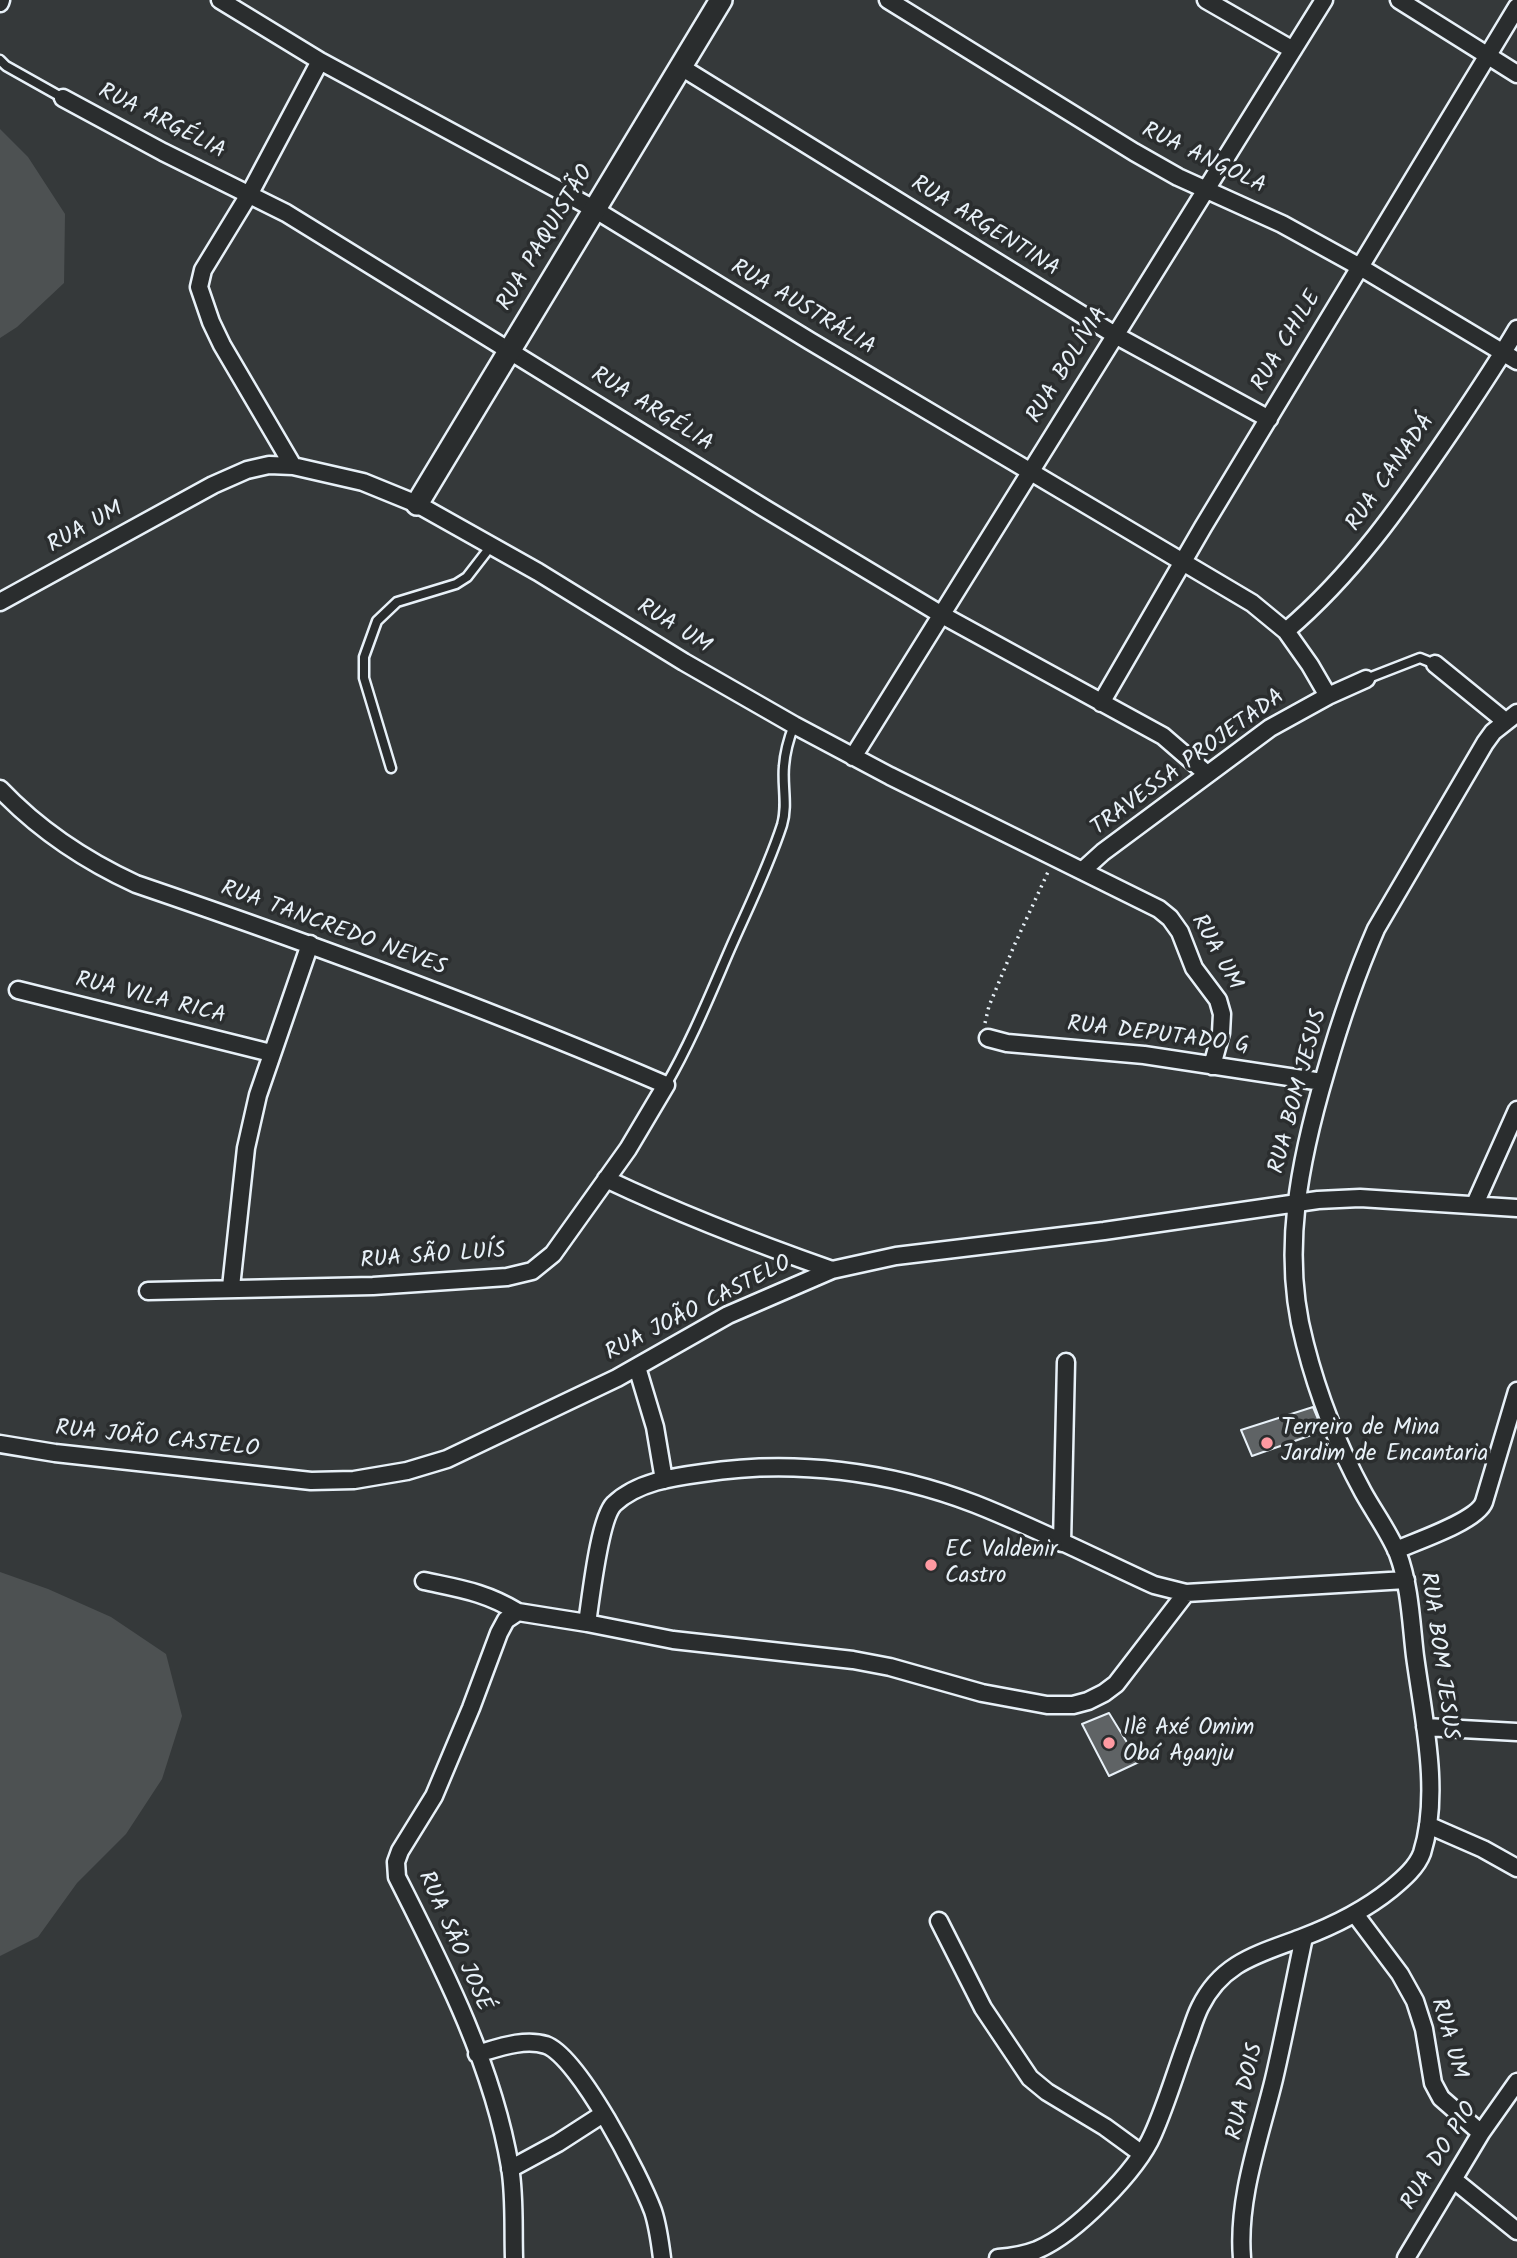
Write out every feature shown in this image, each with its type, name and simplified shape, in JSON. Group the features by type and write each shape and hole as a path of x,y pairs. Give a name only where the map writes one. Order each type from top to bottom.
{"street":[{"name":"RUA AUSTRÁLIA","path":"220,0 320,61 594,209 1252,603 1286,631 1328,696"},
{"name":"RUA PAQUISTÃO","path":"417,504 721,0"},
{"name":"RUA ANGOLA","path":"888,0 1134,152 1206,190 1272,219 1360,267 1510,357"},
{"path":"1206,0 1293,50"},
{"name":"RUA BOLÍVIA","path":"853,757 1324,0"},
{"path":"1399,0 1517,74"},
{"name":"RUA CHILE","path":"1101,703 1183,561 1517,7"},
{"path":"293,466 222,345 199,287 203,270 250,193 320,61"},
{"name":"RUA ARGENTINA","path":"681,67 1115,335 1269,419"},
{"name":"RUA ARGÉLIA","path":"63,98 163,152 286,213 942,615 1163,736 1207,774"},
{"name":"RUA CANADÁ","path":"1286,631 1334,587 1380,534 1510,357 1517,329"},
{"name":"RUA UM","path":"0,603 213,485 247,470 269,465 293,466 363,482 417,504 591,603 684,662 853,757 1159,909 1180,932 1194,968 1218,1000 1222,1014 1221,1033 1212,1066"},
{"name":"TRAVESSA PROJETADA","path":"1435,664 1475,695 1511,717"},
{"name":"TRAVESSA PROJETADA","path":"1082,872 1103,852 1270,728 1328,696 1366,679"},
{"name":"RUA BOM JESUS","path":"998,2258 1021,2256 1041,2249 1070,2230 1101,2201 1142,2154 1168,2097 1200,2006 1230,1969 1246,1958 1304,1937 1354,1914 1380,1898 1419,1860 1428,1825 1429,1782 1425,1727 1406,1580 1396,1550 1340,1444 1304,1342 1293,1264 1296,1202 1322,1082 1347,1003 1376,929 1485,743 1493,732 1511,717"},
{"name":"RUA TANCREDO NEVES","path":"0,789 63,842 104,869 136,884 310,944 551,1036 666,1085"},
{"path":"231,1287 246,1148 258,1095 310,944"},
{"name":"RUA VILA RICA","path":"18,989 271,1053"},
{"name":"RUA DEPUTADO G","path":"988,1038 1007,1043 1144,1055 1322,1082"},
{"name":"RUA SÃO LUÍS","path":"148,1291 231,1287 373,1286 520,1275 543,1264 553,1254 628,1149 666,1085"},
{"path":"1475,1204 1517,1110"},
{"path":"606,1179 673,1210 832,1270"},
{"name":"RUA JOÃO CASTELO","path":"0,1444 55,1453 311,1481 354,1480 407,1471 447,1459 636,1367 728,1315 832,1270 896,1256 1104,1231 1296,1202 1360,1198 1517,1208"},
{"path":"1062,1543 1066,1362"},
{"path":"636,1367 655,1427 664,1480"},
{"path":"1396,1550 1480,1511 1485,1502 1517,1391"},
{"path":"587,1623 602,1532 609,1510 628,1493 664,1480 767,1466 823,1469 887,1478 974,1504 1154,1585 1186,1593 1406,1580"},
{"path":"424,1581 490,1596 518,1612 673,1640 853,1660 1047,1705 1073,1705 1104,1693 1116,1684 1186,1593"},
{"name":"RUA SÃO JOSÉ","path":"514,2258 510,2169 500,2124 455,1998 397,1877 396,1862 434,1796 499,1633 506,1620 518,1612"},
{"path":"1425,1727 1517,1732"},
{"path":"1428,1825 1483,1849 1517,1868"},
{"name":"RUA UM","path":"1354,1914 1400,1974 1415,2001 1424,2029 1433,2083 1441,2098 1481,2133"},
{"path":"939,1921 983,2008 1030,2078 1142,2154"},
{"name":"RUA DOIS","path":"1242,2258 1242,2228 1249,2177 1274,2078 1304,1937"},
{"path":"477,2054 525,2043 548,2046 561,2054 573,2068 624,2150 653,2210 662,2258"},
{"name":"RUA DO PIO","path":"1406,2258 1481,2133 1517,2082"},
{"path":"510,2169 603,2114"},
{"path":"1454,2180 1517,2231"}],"lane":[{"path":"0,60 63,98"},
{"path":"391,768 364,678 364,657 377,621 397,601 456,584 467,577 491,546"},
{"name":"TRAVESSA PROJETADA","path":"1366,679 1420,658 1435,664"},
{"path":"666,1085 679,1063 783,822 783,768 794,725"}],"path":[{"path":"988,1038 985,1026 989,1006 1054,858"}],"shaded area":[{"path":"0,129 28,157 65,214 64,283 17,327 0,338"},
{"path":"0,1572 48,1589 111,1617 166,1654 182,1716 162,1779 126,1834 77,1883 38,1937 0,1956"}],"building":[{"name":"Terreiro de Mina Jardim de Encantaria","path":"1313,1407 1323,1431 1252,1456 1241,1430"},
{"name":"Ilê Axé Omim Obá Aganju","path":"1109,1713 1139,1762 1109,1776 1082,1724"}],"place":[{"name":"Terreiro de Mina Jardim de Encantaria","path":"1267,1443"},
{"name":"EC Valdenir Castro","path":"931,1565"},
{"name":"Ilê Axé Omim Obá Aganju","path":"1109,1743"}]}
